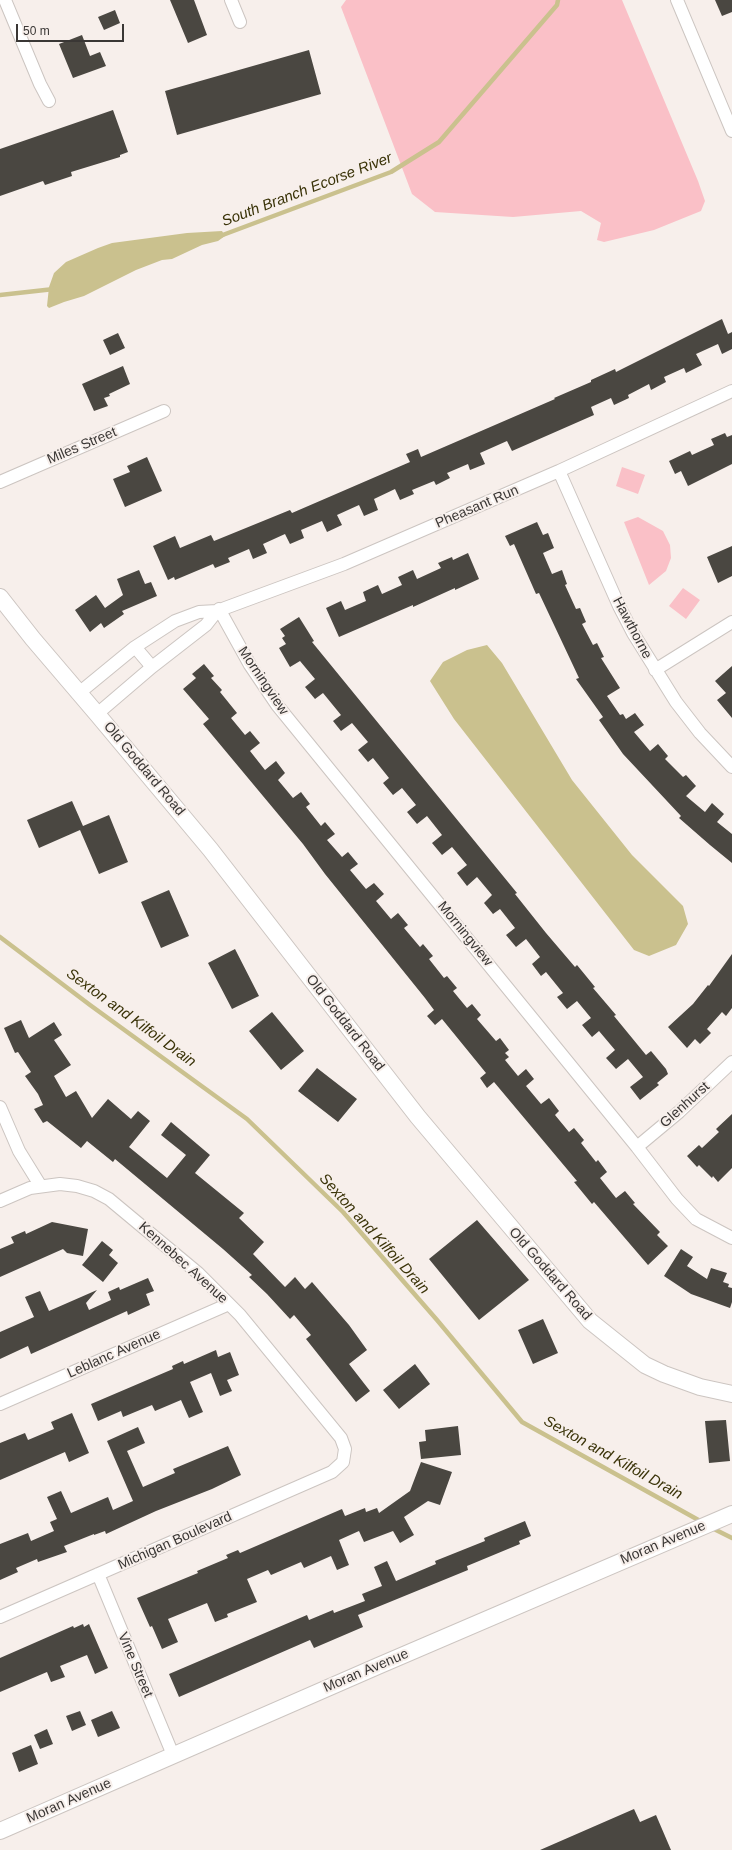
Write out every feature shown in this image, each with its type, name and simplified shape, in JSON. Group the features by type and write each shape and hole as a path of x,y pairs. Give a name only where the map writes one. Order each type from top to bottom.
{"street":[{"path":"5,0 40,84 49,101"},
{"path":"231,0 240,22"},
{"path":"677,0 732,131"},
{"name":"Pheasant Run","path":"79,693 148,637 187,616 199,612 218,610 344,564 559,471 732,391"},
{"name":"Miles Street","path":"0,482 164,411"},
{"name":"Hawthorne","path":"559,471 619,606 655,670 676,702 700,733 732,767"},
{"name":"Old Goddard Road","path":"0,597 33,639 210,849 418,1116 590,1321 645,1365 664,1374 700,1387 732,1394"},
{"path":"97,714 152,667 206,625 218,610"},
{"name":"Morningview","path":"218,610 250,665 277,705 637,1147 676,1199 696,1219 732,1238"},
{"path":"655,670 732,622"},
{"path":"135,647 152,667"},
{"name":"Glenhurst","path":"637,1147 679,1112 732,1062"},
{"path":"0,1107 19,1151 40,1185"},
{"name":"Kennebec Avenue","path":"0,1201 18,1192 40,1185 60,1184 77,1186 94,1191 109,1198 198,1273 229,1304 262,1341 340,1438 345,1449 344,1458"},
{"name":"Leblanc Avenue","path":"0,1404 229,1304"},
{"name":"Michigan Boulevard","path":"0,1617 332,1472 338,1468 344,1458"},
{"name":"Moran Avenue","path":"0,1831 732,1514"},
{"name":"Vine Street","path":"98,1574 173,1755"}],"shaded area":[{"path":"346,0 622,0 698,181 705,201 701,211 654,230 604,242 597,240 601,223 581,211 513,217 435,212 412,194 341,7"},
{"path":"222,231 225,236 218,241 202,245 172,259 162,260 136,270 84,296 49,308 47,306 49,287 54,273 66,262 98,248 112,243 187,233"},
{"path":"622,467 645,475 638,494 616,486"},
{"path":"638,517 663,531 670,545 671,558 666,571 649,585 624,522"},
{"path":"683,588 700,600 686,619 669,606"},
{"path":"487,645 502,663 572,780 632,855 683,906 688,924 676,945 649,956 634,950 454,719 430,681 443,662 467,650"}],"building":[{"path":"170,0 194,0 207,35 188,43"},
{"path":"715,0 732,0 732,12 722,16"},
{"path":"115,10 120,23 104,30 98,17"},
{"path":"82,35 90,56 100,52 106,66 73,78 59,44"},
{"path":"309,50 321,94 177,135 165,91"},
{"path":"113,110 128,152 120,155 120,157 71,172 72,176 45,185 43,181 0,196 0,149"},
{"path":"722,319 728,334 732,332 732,349 722,354 718,344 696,354 702,365 686,373 684,368 664,377 666,382 651,390 649,384 628,395 629,398 614,405 611,398 591,407 594,415 512,451 507,441 480,453 485,464 470,470 468,464 447,473 450,478 436,485 434,481 412,490 414,494 400,500 395,489 374,499 378,510 364,516 359,505 337,515 342,525 327,532 322,521 301,530 304,538 290,544 285,534 263,544 267,553 253,559 249,549 228,558 230,562 215,568 213,564 175,580 174,577 168,580 153,546 175,536 180,548 211,535 214,541 290,510 292,513 410,462 406,454 418,449 421,457 555,399 554,398 591,382 591,380 615,369 616,372"},
{"path":"118,333 125,348 110,355 103,340"},
{"path":"123,366 130,384 109,394 110,396 104,398 108,406 94,411 82,384"},
{"path":"725,433 727,437 732,435 732,464 688,486 681,471 675,474 669,461 690,451 692,455 714,445 711,439"},
{"path":"147,457 162,491 125,507 113,479 130,472 127,466"},
{"path":"537,522 543,535 548,533 554,548 543,553 552,574 562,570 567,584 565,585 576,609 580,608 586,622 582,624 593,645 597,643 604,657 601,658 620,688 607,696 620,715 623,714 626,719 635,713 644,725 634,732 650,751 658,744 668,756 665,759 683,777 686,775 696,786 686,796 705,812 712,803 724,814 717,822 732,834 732,863 679,818 681,816 623,754 599,720 603,717 576,679 579,678 539,593 536,594 514,544 510,546 505,536"},
{"path":"732,546 732,576 718,583 707,557"},
{"path":"468,553 479,579 413,607 413,605 339,637 326,608 341,601 345,610 366,601 363,592 378,585 382,594 402,585 398,577 413,570 417,579 441,568 438,563 452,557 453,560"},
{"path":"139,570 145,584 151,582 157,596 122,611 124,614 104,628 101,623 90,632 75,610 96,595 105,608 123,595 117,579"},
{"path":"299,617 314,641 312,642 517,893 515,894 546,933 575,967 577,965 595,987 593,988 616,1015 614,1016 646,1055 651,1051 666,1069 668,1074 657,1083 659,1085 640,1100 630,1087 643,1077 628,1059 616,1069 606,1058 615,1050 599,1031 592,1037 582,1025 591,1018 577,1001 567,1009 557,997 563,993 546,972 541,976 532,964 540,957 526,939 516,947 506,935 515,928 500,909 493,914 484,903 492,895 477,877 467,886 457,873 467,865 452,847 442,855 432,843 442,835 427,816 417,824 407,812 416,805 402,788 393,795 383,783 389,778 373,758 368,762 358,750 368,742 352,723 341,731 333,721 341,715 323,693 315,699 305,687 315,679 300,661 290,667 279,648 286,644 282,638 285,636 280,629"},
{"path":"204,664 214,676 211,678 222,690 220,692 237,713 231,718 245,735 250,731 260,743 250,751 265,770 276,761 285,773 278,780 293,798 301,792 310,804 306,807 321,826 325,822 335,834 327,840 342,857 348,852 358,864 350,870 366,889 374,883 384,894 376,901 391,919 398,913 408,925 404,928 420,947 423,944 433,956 429,959 444,978 447,976 457,988 453,991 467,1008 472,1004 481,1015 477,1019 496,1041 500,1038 509,1050 505,1053 509,1057 505,1060 518,1076 526,1069 534,1079 526,1086 541,1104 549,1098 559,1111 555,1115 569,1132 574,1128 584,1140 581,1143 596,1162 598,1160 607,1172 600,1178 616,1198 625,1191 635,1203 633,1204 660,1232 657,1235 668,1246 648,1265 594,1202 592,1204 574,1182 577,1181 494,1082 487,1088 480,1078 486,1073 442,1019 435,1025 427,1016 434,1010 425,998 325,874 303,844 203,724 209,719 183,689 196,678 192,674"},
{"path":"732,666 732,718 717,700 726,693 715,681"},
{"path":"72,801 83,826 109,815 128,862 99,874 80,830 39,848 27,820"},
{"path":"169,890 189,936 161,948 141,902"},
{"path":"235,949 259,996 232,1009 208,963"},
{"path":"732,954 732,1008 726,1016 722,1012 707,1029 711,1033 700,1044 695,1039 687,1048 668,1027 693,1004 708,985 709,986"},
{"path":"272,1012 304,1051 281,1070 249,1031"},
{"path":"21,1020 29,1038 54,1022 62,1035 54,1040 71,1065 54,1076 66,1097 76,1091 92,1118 108,1099 131,1119 138,1111 150,1121 129,1147 167,1178 186,1155 161,1135 171,1122 210,1155 195,1173 244,1213 239,1218 264,1242 253,1254 285,1287 295,1277 305,1289 312,1282 349,1325 367,1350 349,1364 370,1391 356,1402 306,1339 311,1335 294,1315 290,1319 249,1277 252,1275 115,1159 113,1162 87,1141 81,1148 47,1121 43,1123 34,1109 43,1105 38,1094 25,1076 31,1072 18,1052 15,1053 4,1028"},
{"path":"317,1068 357,1099 338,1122 298,1091"},
{"path":"732,1114 732,1168 718,1182 699,1165 697,1167 687,1156 699,1145 702,1148 719,1132 716,1129"},
{"path":"477,1220 529,1280 479,1320 429,1259"},
{"path":"52,1222 88,1229 83,1256 67,1253 63,1249 0,1277 0,1249 14,1243 11,1237 25,1231 26,1234"},
{"path":"102,1241 113,1250 109,1255 118,1263 103,1282 82,1265"},
{"path":"681,1249 693,1257 687,1266 707,1279 711,1268 727,1273 723,1282 729,1284 728,1287 732,1288 732,1302 730,1308 691,1294 664,1276"},
{"path":"148,1278 154,1291 146,1294 150,1305 128,1315 127,1311 31,1354 28,1346 0,1359 0,1332 34,1317 25,1297 40,1291 49,1311 97,1290 86,1303 89,1310 111,1300 108,1292 119,1287 120,1290"},
{"path":"543,1319 558,1353 533,1364 518,1330"},
{"path":"216,1350 218,1357 230,1352 239,1375 227,1380 232,1391 220,1396 211,1373 190,1382 203,1412 189,1418 181,1400 155,1411 152,1405 123,1417 121,1411 98,1421 91,1404 173,1369 172,1366 183,1361 184,1364"},
{"path":"415,1364 430,1384 399,1409 383,1390"},
{"path":"72,1413 89,1453 69,1462 65,1452 0,1480 0,1443 25,1433 28,1440 54,1429 51,1422"},
{"path":"726,1420 730,1461 709,1463 705,1421"},
{"path":"458,1426 461,1455 421,1459 419,1442 426,1441 425,1430"},
{"path":"138,1427 145,1443 127,1451 143,1487 175,1473 173,1469 228,1446 241,1475 212,1489 156,1511 106,1534 105,1531 94,1534 64,1546 67,1552 38,1562 37,1559 16,1568 18,1572 0,1580 0,1544 28,1533 31,1541 54,1531 50,1522 57,1519 47,1497 61,1491 71,1513 108,1497 113,1510 133,1501 107,1441"},
{"path":"421,1462 452,1472 440,1505 428,1501 404,1517 414,1535 400,1543 393,1531 364,1542 359,1531 339,1540 349,1565 337,1570 331,1556 304,1568 301,1562 271,1575 268,1570 247,1579 257,1602 227,1614 228,1617 215,1622 207,1603 168,1619 178,1642 162,1649 137,1598 198,1573 197,1571 228,1558 226,1555 238,1550 240,1553 342,1509 345,1516 365,1508 366,1512 377,1508 379,1513 410,1491"},
{"path":"525,1521 531,1536 519,1541 520,1544 467,1566 468,1570 358,1615 363,1627 314,1648 310,1640 179,1697 169,1674 307,1615 309,1620 333,1610 334,1613 365,1601 362,1594 382,1586 374,1567 387,1561 396,1581 436,1564 435,1561 485,1541 484,1538"},
{"path":"83,1624 84,1627 89,1624 108,1668 95,1674 87,1655 60,1666 65,1677 51,1682 47,1672 0,1692 0,1658 73,1626 74,1628"},
{"path":"80,1711 86,1725 72,1731 66,1716"},
{"path":"112,1711 120,1728 98,1737 91,1720"},
{"path":"47,1729 53,1744 40,1749 34,1735"},
{"path":"31,1745 38,1764 19,1772 12,1753"},
{"path":"634,1809 640,1822 656,1815 671,1850 540,1850"}],"waterway":[{"name":"South Branch Ecorse River","path":"220,236 391,172 439,142 557,5 558,0"},
{"name":"South Branch Ecorse River","path":"0,295 54,289"},
{"name":"Sexton and Kilfoil Drain","path":"0,937 90,1005 247,1119 343,1212 437,1320 522,1422 702,1522"},
{"name":"Sexton and Kilfoil Drain","path":"712,1528 732,1538"}]}
